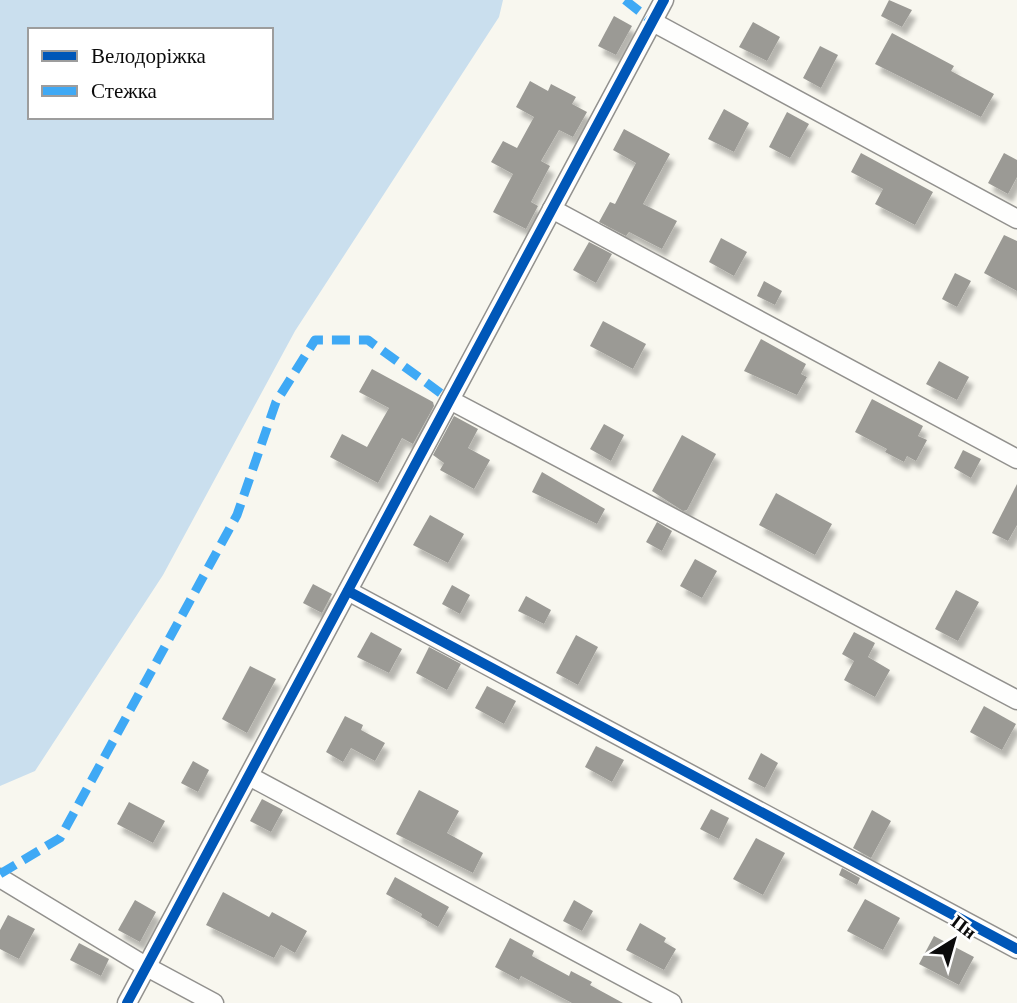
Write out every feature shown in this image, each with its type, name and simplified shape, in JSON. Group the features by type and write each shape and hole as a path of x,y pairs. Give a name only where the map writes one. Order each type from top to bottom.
{"street":[{"path":"127,1003 664,0"},
{"path":"653,22 1017,219"},
{"path":"552,209 1017,459"},
{"path":"450,400 1017,700"},
{"path":"348,591 1017,949"},
{"path":"249,776 672,1003"},
{"path":"0,878 147,967 214,1003"}],"water":[{"path":"0,0 503,0 499,17 295,331 163,575 35,771 0,786"}],"building":[{"path":"889,0 912,10 902,27 881,16"},
{"path":"614,16 632,26 616,55 598,46"},
{"path":"753,22 780,37 767,61 739,47"},
{"path":"892,33 954,66 951,71 994,94 981,117 875,64"},
{"path":"820,46 838,55 821,88 803,78"},
{"path":"530,81 548,91 551,84 576,97 572,104 587,112 573,137 559,130 541,161 550,166 531,202 538,206 526,229 493,212 513,174 491,162 503,141 517,148 534,117 516,107"},
{"path":"724,109 749,123 734,152 708,139"},
{"path":"787,112 809,124 790,158 769,147"},
{"path":"624,129 670,154 643,204 677,221 662,249 629,232 626,236 599,222 610,202 615,204 636,163 613,150"},
{"path":"861,153 933,192 915,225 875,204 883,189 851,172"},
{"path":"1004,153 1017,160 1017,177 1008,194 988,183"},
{"path":"1004,235 1017,241 1017,291 984,273"},
{"path":"721,238 747,252 734,276 709,262"},
{"path":"589,242 612,254 596,283 573,270"},
{"path":"955,273 971,281 957,307 942,299"},
{"path":"764,281 782,291 775,305 757,296"},
{"path":"603,321 646,344 633,369 590,346"},
{"path":"761,339 806,364 801,374 807,377 797,395 744,371"},
{"path":"939,361 969,377 957,400 926,384"},
{"path":"372,369 433,402 434,406 413,444 402,438 378,483 330,457 342,434 367,447 389,408 359,392"},
{"path":"872,399 923,426 918,436 927,440 916,461 907,456 904,462 885,452 887,449 855,432"},
{"path":"454,416 478,429 468,448 490,460 474,489 440,470 444,463 433,455"},
{"path":"604,424 624,435 611,461 590,449"},
{"path":"682,435 716,454 687,510 683,511 652,491"},
{"path":"963,450 981,459 971,478 954,468"},
{"path":"542,472 605,509 597,524 532,492"},
{"path":"1017,484 1017,525 1008,541 992,533"},
{"path":"776,493 832,524 815,555 759,525"},
{"path":"430,515 464,534 448,563 413,545"},
{"path":"657,522 672,531 662,551 646,542"},
{"path":"695,559 717,571 702,598 680,586"},
{"path":"313,584 332,594 322,613 303,603"},
{"path":"452,585 470,595 460,614 442,604"},
{"path":"956,590 979,602 958,641 935,629"},
{"path":"526,596 551,610 544,624 518,611"},
{"path":"371,632 402,649 389,673 357,657"},
{"path":"854,632 875,643 868,657 890,670 875,697 844,680 854,661 842,654"},
{"path":"576,635 598,647 578,685 556,673"},
{"path":"429,647 461,664 447,690 416,673"},
{"path":"250,666 276,679 247,733 222,719"},
{"path":"487,686 516,701 504,724 475,708"},
{"path":"984,706 1016,724 1002,750 970,732"},
{"path":"345,716 363,725 361,730 385,743 375,761 351,748 343,762 326,752"},
{"path":"596,746 624,760 612,782 585,767"},
{"path":"761,753 778,763 765,788 748,779"},
{"path":"193,761 209,770 198,792 181,783"},
{"path":"419,790 459,811 447,833 483,853 473,873 396,834"},
{"path":"262,799 283,810 271,832 250,821"},
{"path":"129,802 165,821 153,843 117,824"},
{"path":"711,809 729,818 719,839 700,829"},
{"path":"872,810 891,821 871,858 853,848"},
{"path":"756,838 785,853 763,895 733,879"},
{"path":"842,868 860,878 857,885 839,875"},
{"path":"395,877 449,907 438,927 421,917 422,914 386,894"},
{"path":"223,892 269,917 272,912 307,931 295,953 281,945 274,958 206,925"},
{"path":"865,899 900,918 883,950 847,931"},
{"path":"135,900 156,912 140,942 118,930"},
{"path":"574,900 593,911 582,931 563,921"},
{"path":"8,915 35,929 19,959 0,949 0,930"},
{"path":"640,923 666,938 664,942 676,949 664,970 626,950"},
{"path":"934,936 974,957 959,985 919,964"},
{"path":"510,938 534,951 532,956 569,976 571,971 623,1003 572,1003 521,976 519,980 495,967"},
{"path":"79,943 109,959 101,976 70,960"}],"marked path":[{"path":"625,0 653,22"},
{"path":"0,874 60,838 237,515 276,402 315,340 368,340 450,400"}],"cycle path":[{"path":"127,1003 664,0"},
{"path":"348,591 1017,949"}]}
